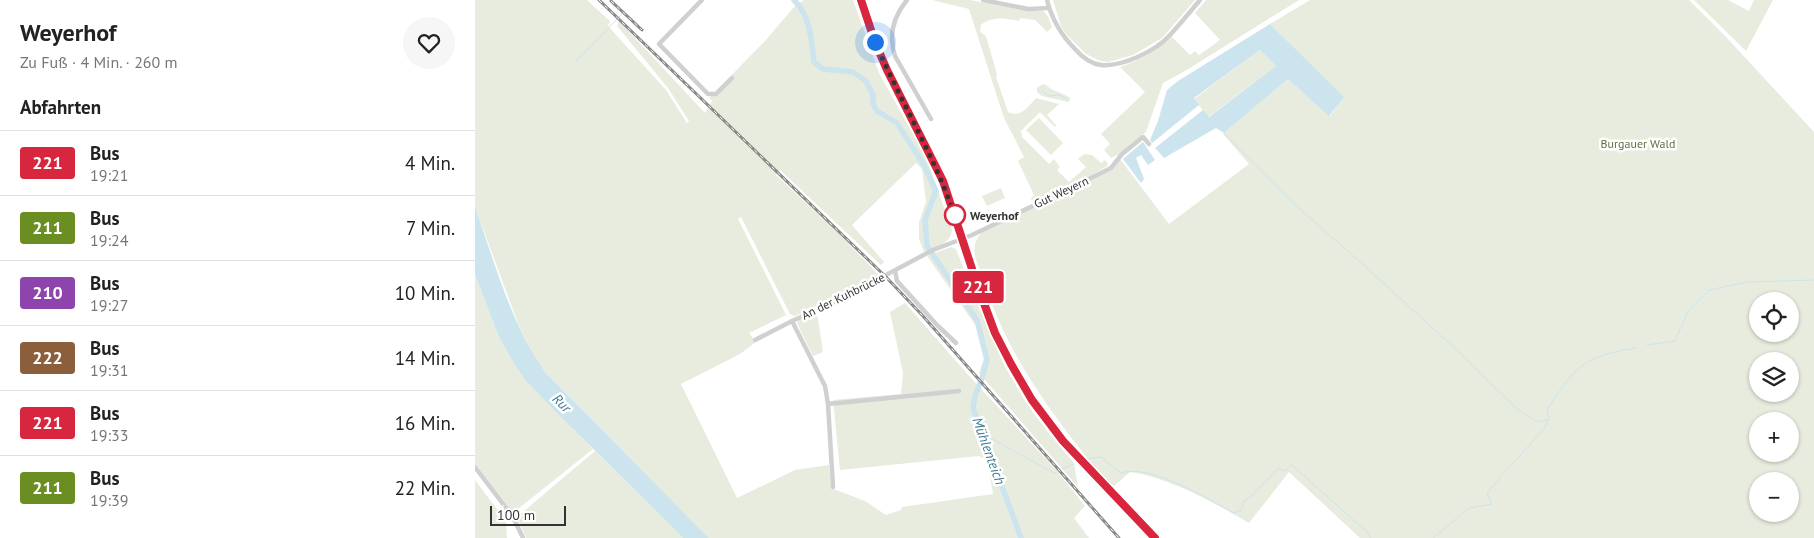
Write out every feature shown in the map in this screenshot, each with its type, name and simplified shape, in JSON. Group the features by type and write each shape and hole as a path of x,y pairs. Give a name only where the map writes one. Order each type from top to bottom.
{"main road":[{"path":"861,0 887,70 943,181 990,320 1011,364 1032,400 1076,456 1155,538"}],"street":[{"path":"702,0 659,44 708,94 716,94 732,78"},
{"path":"907,0 899,9 893,25 891,32 893,48 895,56 931,119"},
{"path":"983,0 1028,8 1049,8"},
{"path":"1047,0 1057,28 1064,37 1084,58 1100,65 1109,65 1134,59 1164,41 1200,0"},
{"name":"Gut Weyern","path":"962,239 1111,168 1122,154 1143,137 1149,144"},
{"name":"An der Kuhbrücke","path":"755,340 792,320 835,302 933,250 962,239"},
{"name":"An der Kuhbrücke","path":"895,271 897,281 937,326 956,343"},
{"name":"An der Kuhbrücke","path":"792,320 825,386 828,404 833,487"},
{"path":"828,404 959,390"},
{"path":"475,467 513,517 523,538"}],"green space":[{"path":"475,0 587,0 610,21 608,26 666,90 687,123 689,121 668,88 617,26 619,21 705,113 712,101 709,98 765,41 794,7 804,0 853,0 879,73 927,159 952,230 951,235 946,242 924,252 919,239 919,222 926,202 922,169 916,163 852,225 884,262 881,265 780,170 776,175 837,232 880,276 795,316 790,314 741,217 738,219 786,315 749,333 756,342 740,354 681,384 737,498 795,470 829,465 831,488 865,501 886,515 901,510 902,507 993,494 987,460 979,456 840,470 833,400 901,394 903,373 890,312 905,303 1058,472 1085,506 1074,518 1089,538 709,538 546,373 534,357 519,326 475,207"},
{"path":"932,0 970,0 1028,11 1043,11 1048,16 1052,27 1047,32 1035,20 1020,18 1019,21 994,19 981,25 980,32 986,36 997,74 996,77 1008,112 1020,113 1036,98 1059,104 1047,115 1056,125 1055,127 1040,112 1021,131 1022,137 1049,164 1054,159 1060,167 1057,170 1069,182 1086,167 1078,159 1084,154 1092,155 1101,163 1105,160 1108,164 1107,166 1089,177 1032,201 1031,199 1034,195 1018,161 1024,157 1004,118 969,9"},
{"path":"1053,0 1195,0 1162,38 1133,55 1108,62 1100,61 1086,54 1066,34 1061,26"},
{"path":"1206,0 1299,0 1163,83 1146,132 1119,154 1111,158 1104,150 1110,144 1101,134 1145,92 1120,67 1148,55 1172,37 1190,55 1195,51 1199,55 1220,40 1195,13"},
{"name":"Burgauer Wald","path":"1310,0 1689,0 1814,132 1814,538 1360,538 1289,472 1249,523 1176,485 1145,475 1130,472 1114,486 1107,482 1052,411 1019,361 1005,335 976,260 974,248 978,237 983,231 1111,170 1120,159 1169,224 1249,164 1223,134 1288,79 1330,116 1343,97 1270,24"},
{"path":"1694,0 1728,0 1749,11 1754,0 1773,0 1746,51"},
{"path":"1260,50 1276,66 1208,117 1194,99"},
{"path":"1045,84 1051,89 1067,96 1070,100 1068,102 1042,96 1037,92 1037,88"},
{"path":"1039,118 1063,143 1051,155 1026,130"},
{"path":"1001,188 1005,198 987,206 982,196"},
{"path":"951,247 956,249 1005,367 1027,404 1074,463 1078,487 979,373 984,358 976,326 927,256"},
{"path":"475,275 499,337 526,381 593,449 513,513 475,463"},
{"path":"817,312 823,352 813,356 797,323 799,320"},
{"path":"595,451 683,538 526,538 517,517"},
{"path":"475,480 506,521 507,538 475,538"}],"water":[{"path":"1270,24 1344,97 1329,116 1288,79 1224,133 1216,128 1164,158 1155,148 1203,110 1209,117 1276,66 1260,50 1194,98 1199,105 1152,143 1150,140 1167,90 1178,81"},
{"path":"1143,142 1155,160 1148,165 1141,155 1136,158 1144,179 1141,183 1123,159"},
{"name":"Rur","path":"475,207 514,315 523,336 546,373 709,538 683,538 526,381 499,337 475,275"}],"waterway":[{"name":"Mühlenteich","path":"794,0 807,21 814,62 823,69 853,72 866,81 873,95 873,104 877,111 897,123 924,165 936,191 925,220 927,246 977,320 987,360 973,408 1021,538"},
{"path":"577,60 622,14"},
{"path":"1043,91 1048,96 1059,95 1067,99"},
{"path":"1224,133 1295,205 1461,354 1517,409 1538,422 1549,419"},
{"path":"1647,345 1675,341 1688,311 1709,290 1747,282 1814,280"},
{"path":"1503,474 1544,429 1549,419 1547,410 1565,383 1576,371 1599,357 1637,348"},
{"path":"983,434 1054,473 1056,472"},
{"path":"1086,459 1101,457 1121,473 1133,471 1162,478 1178,484 1234,513 1241,510 1244,501 1253,495 1278,468 1284,471 1287,469"},
{"path":"1062,469 1074,464"},
{"path":"1290,466 1292,465 1369,534 1370,538"},
{"path":"1433,538 1469,508 1492,504 1487,493 1501,477"}],"railway":[{"path":"599,0 885,276 922,315 1119,538"},
{"path":"611,1 642,30"}],"bus line":[{"name":"221","path":"861,0 887,70 943,181 995,333 1011,364 1032,400 1052,428 1155,538"}],"place":[{"name":"Weyerhof","path":"955,215"}],"route":[{"path":"875,42 887,70 943,181 956,219 955,215"}]}
